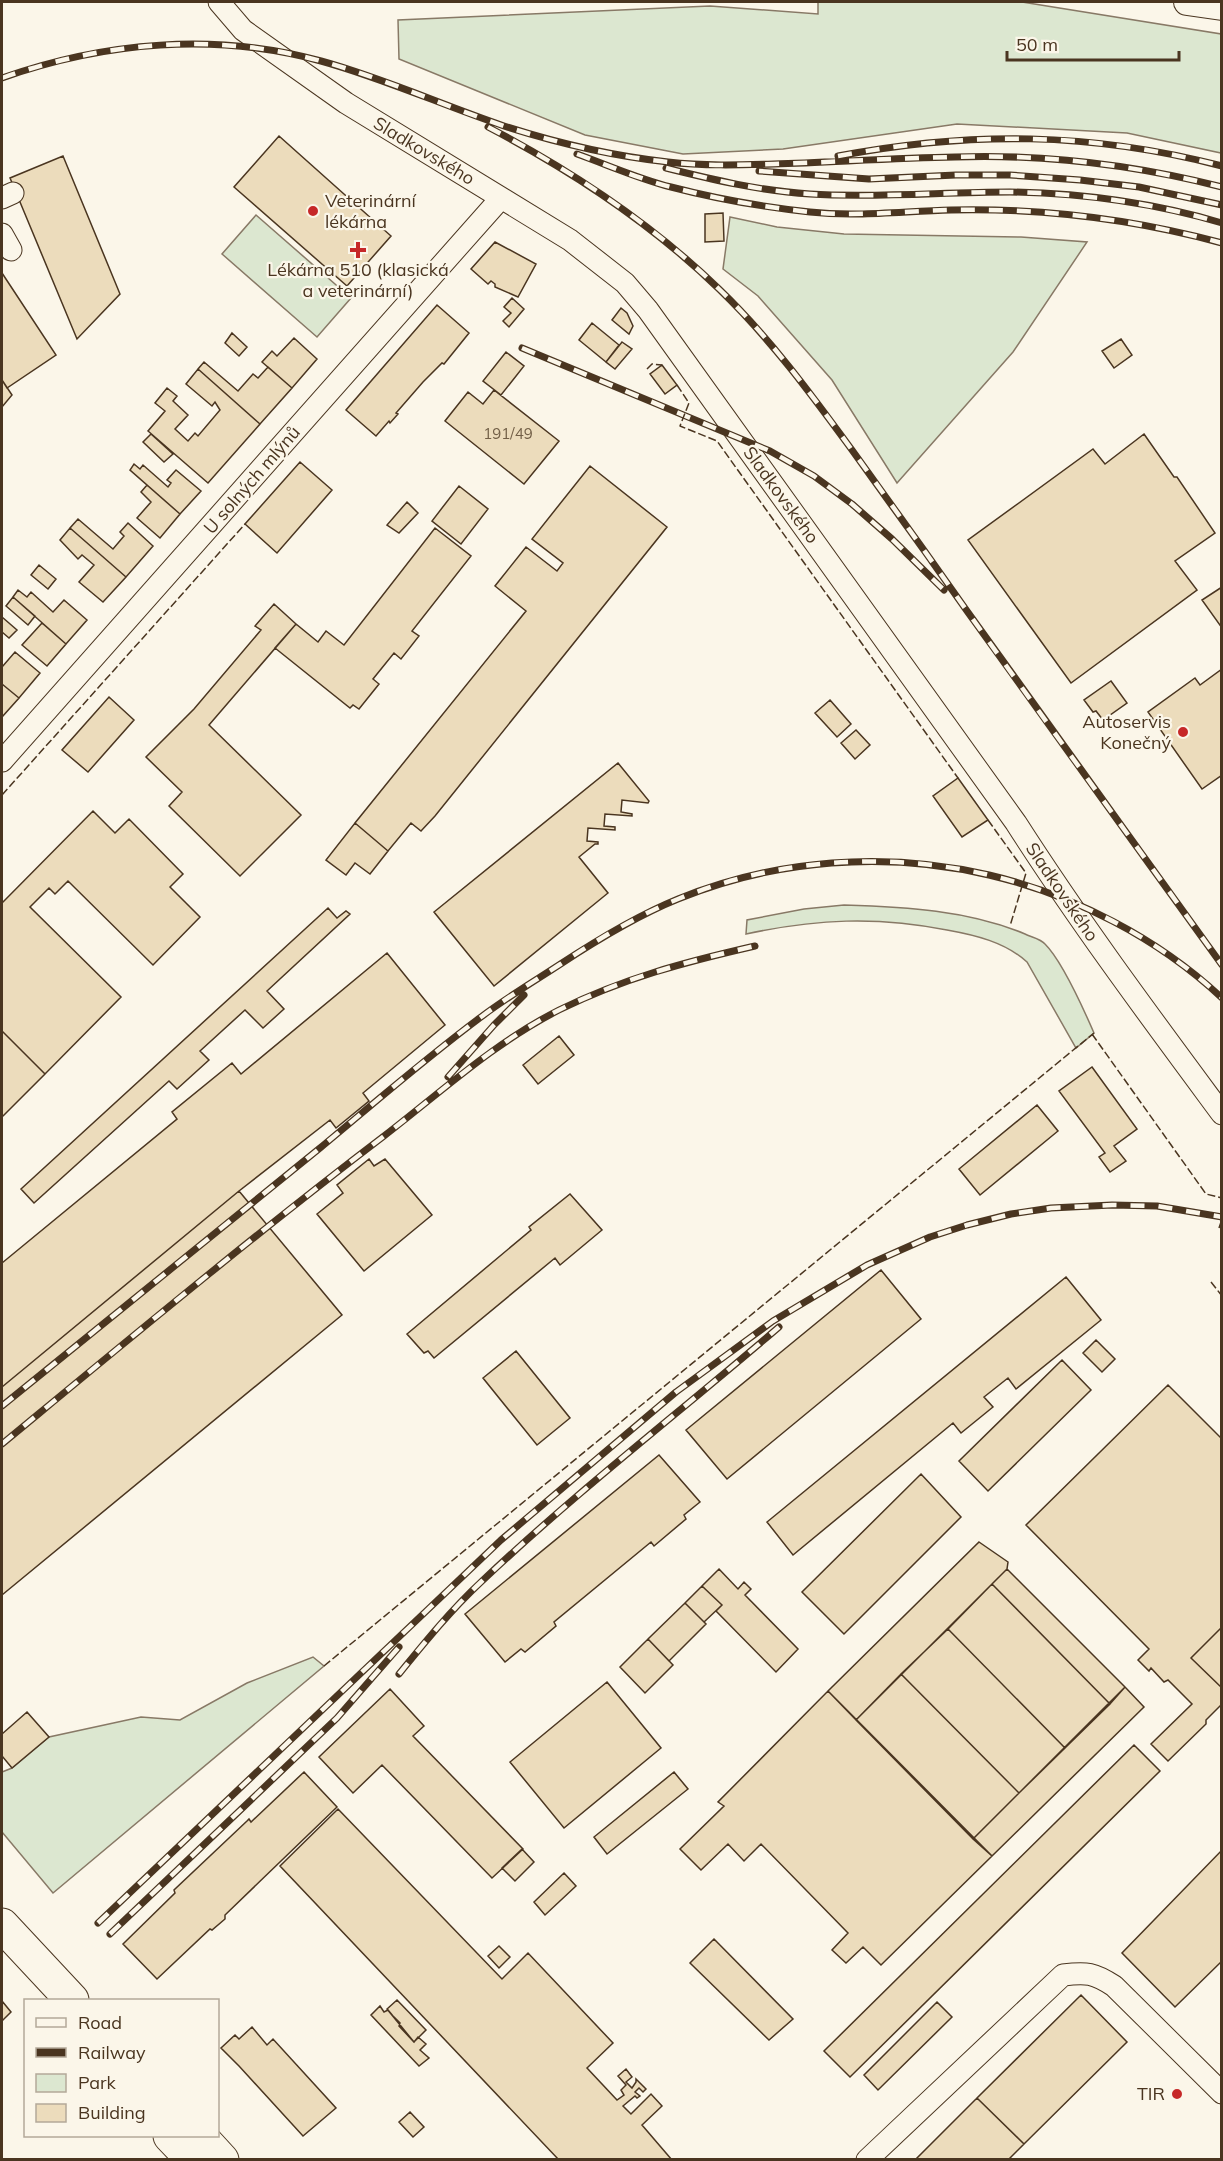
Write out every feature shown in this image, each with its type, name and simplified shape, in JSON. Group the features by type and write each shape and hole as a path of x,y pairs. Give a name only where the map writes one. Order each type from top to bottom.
{"main road":[{"path":"2,1925 70,1999"},
{"path":"2,1956 41,1999"},
{"path":"171,2137 193,2160"},
{"path":"201,2137 222,2160"}],"street":[{"name":"Sladkovského","path":"219,2 231,18 254,39 360,112 570,240 625,283 648,310 1016,823 1100,950 1221,1114"},
{"path":"1187,2 1221,8"},
{"name":"U solných mlýnů","path":"2,761 501,198"},
{"path":"867,2160 1063,1975 1080,1973 1097,1975 1114,1986 1221,2093"}],"green space":[{"path":"818,2 1022,2 1221,34 1221,153 1127,133 957,124 783,149 683,154 585,135 399,59 398,20 710,6 818,14"},
{"path":"256,215 351,298 317,337 222,254"},
{"path":"730,217 777,227 844,234 1021,237 1087,242 1013,352 897,483 832,380 758,296 723,269"},
{"path":"844,905 936,911 959,915 1003,926 1038,939 1052,952 1058,962 1094,1033 1076,1048 1027,962 1009,949 979,937 921,926 871,921 822,922 746,934 747,920 804,909"},
{"path":"313,1657 324,1666 53,1893 2,1832 2,1772 12,1768 49,1737 141,1717 180,1720 247,1683"}],"building":[{"name":"Veterinární lékárna","path":"279,136 391,236 347,286 234,187"},
{"path":"63,156 120,294 77,339 10,178"},
{"path":"723,213 724,241 705,242 705,214"},
{"path":"495,242 536,264 518,297 495,287 491,281 488,284 471,269"},
{"path":"2,273 56,355 7,388 2,380"},
{"path":"512,298 524,309 509,327 503,321 511,313 504,307"},
{"path":"437,305 469,333 444,364 442,363 423,382 396,413 398,414 376,436 346,410"},
{"path":"621,308 627,313 633,326 629,334 612,320"},
{"path":"592,323 619,345 606,362 579,340"},
{"path":"232,333 247,347 239,356 225,343"},
{"path":"294,338 317,359 292,388 262,362 272,351 277,356"},
{"path":"1121,339 1132,355 1114,368 1102,351"},
{"path":"622,342 632,349 615,369 606,362"},
{"path":"506,352 524,366 501,395 483,381"},
{"path":"204,362 238,391 253,374 258,378 268,367 292,388 260,424 198,369"},
{"path":"662,365 677,385 665,394 650,374"},
{"path":"198,369 260,424 208,483 148,431 165,411 155,403 167,388 177,396 173,401 188,415 175,429 188,441 195,433 198,436 220,410 215,402 212,406 186,384"},
{"path":"2,380 12,395 2,407"},
{"path":"494,390 559,441 524,484 445,421 468,392 483,404"},
{"path":"151,434 173,454 164,462 143,442"},
{"path":"1144,434 1215,533 1175,561 1197,590 1071,683 968,540 1093,449 1105,464"},
{"path":"300,462 332,490 277,553 245,524"},
{"path":"134,464 140,469 143,465 168,487 171,483 167,480 176,470 201,491 180,514 130,470"},
{"path":"590,466 667,527 435,816 421,831 411,823 388,851 355,823 526,611 495,586 526,547 557,571 563,563 532,539"},
{"path":"147,485 180,514 160,538 137,518 151,502 141,492"},
{"path":"459,486 488,509 461,544 432,521"},
{"path":"407,502 418,513 399,533 387,525"},
{"path":"78,519 113,549 124,536 120,532 128,523 153,546 126,577 70,528"},
{"path":"70,528 126,577 103,602 79,582 94,565 82,555 78,559 60,540"},
{"path":"435,528 471,556 412,631 419,636 401,659 394,653 373,679 379,684 359,709 353,705 350,708 275,648 296,624 318,642 326,631 344,645"},
{"path":"39,565 56,579 48,589 31,575"},
{"path":"1222,587 1222,628 1202,600"},
{"path":"18,590 27,597 31,592 53,612 64,600 87,620 66,644 13,597"},
{"path":"13,597 35,616 28,625 6,606"},
{"path":"274,604 296,624 209,725 301,815 240,876 169,806 182,792 146,757 194,709 261,630 255,626"},
{"path":"2,617 17,630 9,638 2,632"},
{"path":"42,623 66,644 47,666 22,645"},
{"path":"15,652 40,673 19,698 2,684 2,667"},
{"path":"1222,669 1222,775 1202,789 1148,712 1195,678 1200,685"},
{"path":"1111,681 1127,703 1103,720 1084,700"},
{"path":"2,684 19,698 2,717"},
{"path":"109,697 134,720 88,772 62,750"},
{"path":"830,700 851,724 837,737 815,713"},
{"path":"856,730 870,745 855,759 841,743"},
{"path":"618,763 649,801 648,803 622,800 621,812 632,814 632,816 605,814 604,826 615,827 615,830 588,828 587,841 598,842 598,844 579,857 608,893 494,986 434,912"},
{"path":"958,778 988,820 962,837 933,796"},
{"path":"93,811 115,833 129,819 183,874 170,887 200,917 153,965 68,881 55,894 49,888 30,907 121,997 45,1074 2,1031 2,903"},
{"path":"355,823 388,851 370,874 355,863 346,875 326,860"},
{"path":"328,908 337,918 346,911 350,914 267,991 284,1009 263,1028 245,1010 200,1051 209,1060 177,1089 169,1081 34,1203 21,1189"},
{"path":"387,953 445,1025 363,1093 369,1101 336,1128 330,1120 239,1191 2,1387 2,1263 177,1119 172,1112 232,1063 241,1074"},
{"path":"2,1031 45,1074 2,1117"},
{"path":"559,1036 574,1055 538,1084 523,1065"},
{"path":"1092,1067 1137,1129 1114,1146 1126,1161 1110,1172 1099,1157 1105,1153 1059,1091"},
{"path":"1037,1105 1058,1131 980,1195 959,1169"},
{"path":"369,1159 374,1166 385,1159 432,1215 364,1271 317,1214 343,1193 337,1185"},
{"path":"239,1191 342,1315 2,1595 2,1387"},
{"path":"570,1194 602,1230 560,1265 555,1258 434,1358 428,1351 424,1353 407,1334 531,1230 529,1227"},
{"path":"881,1270 921,1319 727,1479 686,1430"},
{"path":"1066,1277 1101,1320 1016,1389 1008,1378 984,1397 993,1407 961,1433 953,1423 793,1555 767,1522"},
{"path":"1096,1340 1115,1359 1102,1372 1083,1353"},
{"path":"516,1351 570,1418 537,1445 483,1378"},
{"path":"1062,1360 1091,1390 988,1491 959,1461"},
{"path":"1168,1385 1222,1439 1222,1627 1191,1658 1222,1688 1222,1704 1206,1720 1206,1724 1168,1761 1151,1744 1192,1704 1168,1680 1164,1682 1151,1668 1149,1671 1138,1660 1149,1649 1026,1525"},
{"path":"659,1455 700,1502 684,1515 686,1519 654,1546 651,1542 554,1622 556,1626 525,1652 521,1649 505,1662 465,1614"},
{"path":"921,1474 961,1517 844,1634 802,1592"},
{"path":"979,1542 1008,1562 1007,1569 856,1720 828,1691"},
{"path":"719,1569 738,1589 744,1582 751,1589 745,1595 798,1649 776,1672 716,1611 722,1605 702,1586"},
{"path":"1007,1569 1125,1687 1110,1704 992,1584"},
{"path":"992,1584 1110,1704 1065,1748 948,1629"},
{"path":"702,1586 722,1605 704,1622 685,1603"},
{"path":"685,1603 706,1624 669,1661 648,1639"},
{"path":"1222,1627 1222,1688 1191,1658"},
{"path":"948,1629 1065,1748 1019,1793 901,1674"},
{"path":"648,1639 673,1665 645,1693 620,1667"},
{"path":"901,1674 1019,1793 973,1839 856,1720"},
{"path":"607,1682 661,1748 564,1828 510,1762"},
{"path":"1125,1687 1144,1707 992,1856 973,1839"},
{"path":"390,1689 424,1726 413,1736 523,1849 492,1878 382,1765 353,1793 319,1757"},
{"path":"828,1691 992,1856 881,1965 863,1947 846,1963 832,1950 848,1933 761,1844 744,1861 728,1844 701,1870 680,1849 724,1806 718,1802"},
{"path":"27,1712 49,1737 12,1768 2,1756 2,1734"},
{"path":"1134,1745 1160,1771 850,2077 824,2051"},
{"path":"304,1772 337,1807 225,1915 225,1919 212,1930 210,1929 157,1979 123,1944 175,1893 174,1890 249,1819 251,1822"},
{"path":"674,1772 688,1789 607,1854 594,1837"},
{"path":"338,1809 502,1979 528,1953 613,2043 587,2068 617,2100 624,2095 621,2090 626,2085 618,2076 626,2069 632,2077 626,2082 632,2088 636,2079 646,2089 643,2092 639,2088 635,2092 640,2096 637,2098 635,2096 623,2106 631,2114 651,2094 662,2106 642,2125 672,2160 559,2160 280,1866"},
{"path":"522,1849 534,1862 515,1881 502,1868"},
{"path":"1222,1850 1222,1961 1175,2007 1122,1953"},
{"path":"564,1873 576,1886 545,1915 534,1902"},
{"path":"714,1939 793,2019 769,2040 690,1963"},
{"path":"499,1946 510,1957 499,1968 488,1956"},
{"path":"1081,1995 1127,2042 1024,2144 977,2098"},
{"path":"397,2000 426,2030 414,2042 387,2009"},
{"path":"2,2001 11,2012 2,2021"},
{"path":"937,2002 952,2017 878,2090 864,2075"},
{"path":"380,2006 384,2012 388,2010 414,2042 418,2037 426,2044 420,2050 429,2058 419,2066 371,2015"},
{"path":"252,2027 267,2045 273,2039 336,2108 303,2136 221,2048 235,2035 239,2039"},
{"path":"977,2098 1024,2144 1008,2160 915,2160"},
{"path":"410,2112 424,2127 413,2137 399,2122"}],"railway":[{"path":"2,78 80,56 120,49 200,44 241,46 321,61 367,75 524,132 626,156 668,162 734,165 1022,157 1123,167 1222,187"},
{"path":"488,127 580,180 638,220 693,265 756,327 852,450 1222,965"},
{"path":"838,156 935,142 1030,139 1078,141 1125,147 1222,166"},
{"path":"577,154 671,187 775,208 845,214 951,210 1054,213 1155,227 1222,243"},
{"path":"666,168 720,181 792,193 860,195 1010,192 1063,194 1143,205 1222,223"},
{"path":"759,171 869,179 1010,175 1080,180 1139,187 1222,205"},
{"path":"522,348 770,451 814,476 852,504 892,539 944,590"},
{"path":"2,1406 490,1010 617,929 662,906 715,886 792,867 832,863 911,863 989,875 1052,894 1113,922 1171,956 1222,998"},
{"path":"2,1444 287,1211 512,1037 559,1010 631,980 755,946"},
{"path":"448,1077 524,995"},
{"path":"98,1923 501,1540 676,1392 773,1321 867,1265 930,1237 1011,1214 1051,1208 1112,1205 1157,1206 1222,1217"},
{"path":"399,1674 459,1604 517,1549 779,1327"},
{"path":"110,1934 337,1718 399,1647"}],"fence":[{"path":"647,369 652,364 662,365"},
{"path":"677,385 689,403 680,426 717,441 958,778"},
{"path":"2,795 245,524"},
{"path":"988,820 1026,873 1010,926"},
{"path":"324,1666 1094,1033"},
{"path":"1092,1034 1206,1194 1222,1198"},
{"path":"1219,1228 1222,1219"},
{"path":"1211,1282 1222,1296"}],"place":[{"name":"Veterinární lékárna","path":"313,211"},
{"name":"Lékárna 510 (klasická a veterinární)","path":"358,250"},
{"name":"Autoservis Konečný","path":"1183,732"},
{"name":"TIR","path":"1177,2094"}]}
